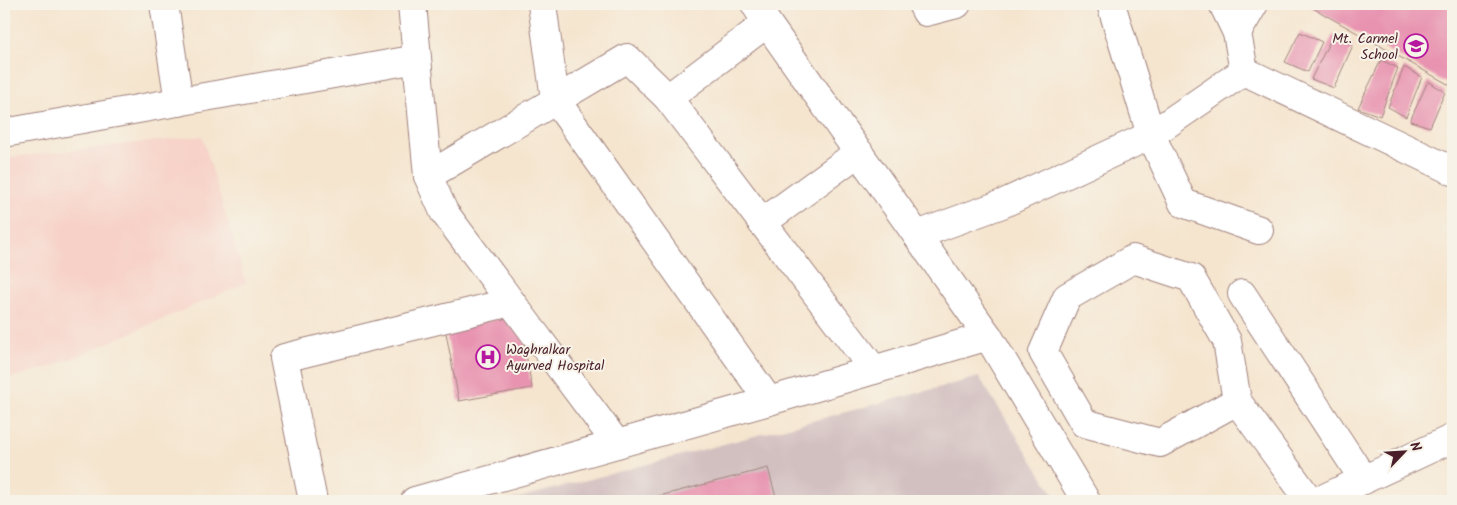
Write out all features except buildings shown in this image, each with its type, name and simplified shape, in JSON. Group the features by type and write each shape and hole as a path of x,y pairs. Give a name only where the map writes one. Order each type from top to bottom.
{"street":[{"path":"164,4 179,102"},
{"path":"412,4 428,176 444,212 617,444"},
{"path":"542,4 555,99 769,401"},
{"path":"922,4 926,12 956,4"},
{"path":"1111,4 1151,135 1183,203 1259,230"},
{"path":"1223,4 1237,33 1244,71"},
{"path":"1237,33 1254,4"},
{"path":"668,98 761,13 988,336 1086,501"},
{"path":"428,176 626,58 668,98 874,370"},
{"path":"4,133 417,59"},
{"path":"917,235 1002,204 1151,135 1244,71"},
{"path":"1244,71 1453,171"},
{"path":"762,223 859,152"},
{"path":"1237,400 1160,443 1084,423 1043,352 1067,297 1133,259 1191,278 1227,341 1237,400 1310,501"},
{"path":"1242,294 1364,480"},
{"path":"312,501 284,358 511,302"},
{"path":"415,501 769,401 988,336"},
{"path":"1025,398 1057,377"},
{"path":"1318,501 1453,438"}],"shaded area":[{"path":"202,136 246,283 59,364 4,380 4,158"},
{"path":"979,377 1058,501 507,501"}],"place":[{"name":"Mt. Carmel School","path":"1416,46"},
{"name":"Waghralkar Ayurved Hospital","path":"488,357"}]}
